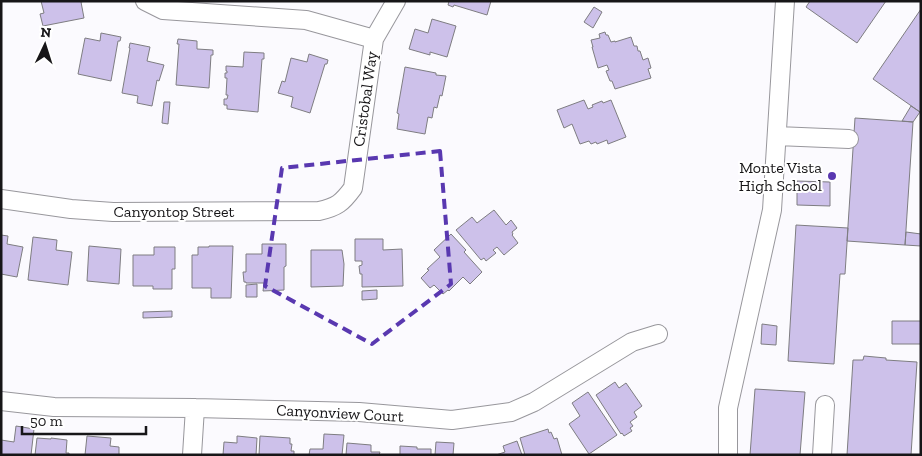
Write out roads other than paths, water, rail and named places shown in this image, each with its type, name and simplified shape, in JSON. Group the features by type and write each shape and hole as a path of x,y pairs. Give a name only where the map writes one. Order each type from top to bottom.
{"street":[{"path":"145,1 163,10 306,20 374,39"},
{"name":"Cristobal Way","path":"345,200 353,188 374,39 396,1"},
{"path":"728,455 728,408 772,210 785,1"},
{"path":"777,136 849,139"},
{"name":"Canyontop Street","path":"1,199 70,209 113,212 319,211 333,208 345,200"},
{"name":"Canyonview Court","path":"1,401 54,407 359,412 452,420 511,412 534,402 632,342 658,334"},
{"path":"822,455 824,405"},
{"path":"192,455 195,408"}],"place":[{"name":"Monte Vista High School","path":"832,176"}]}
